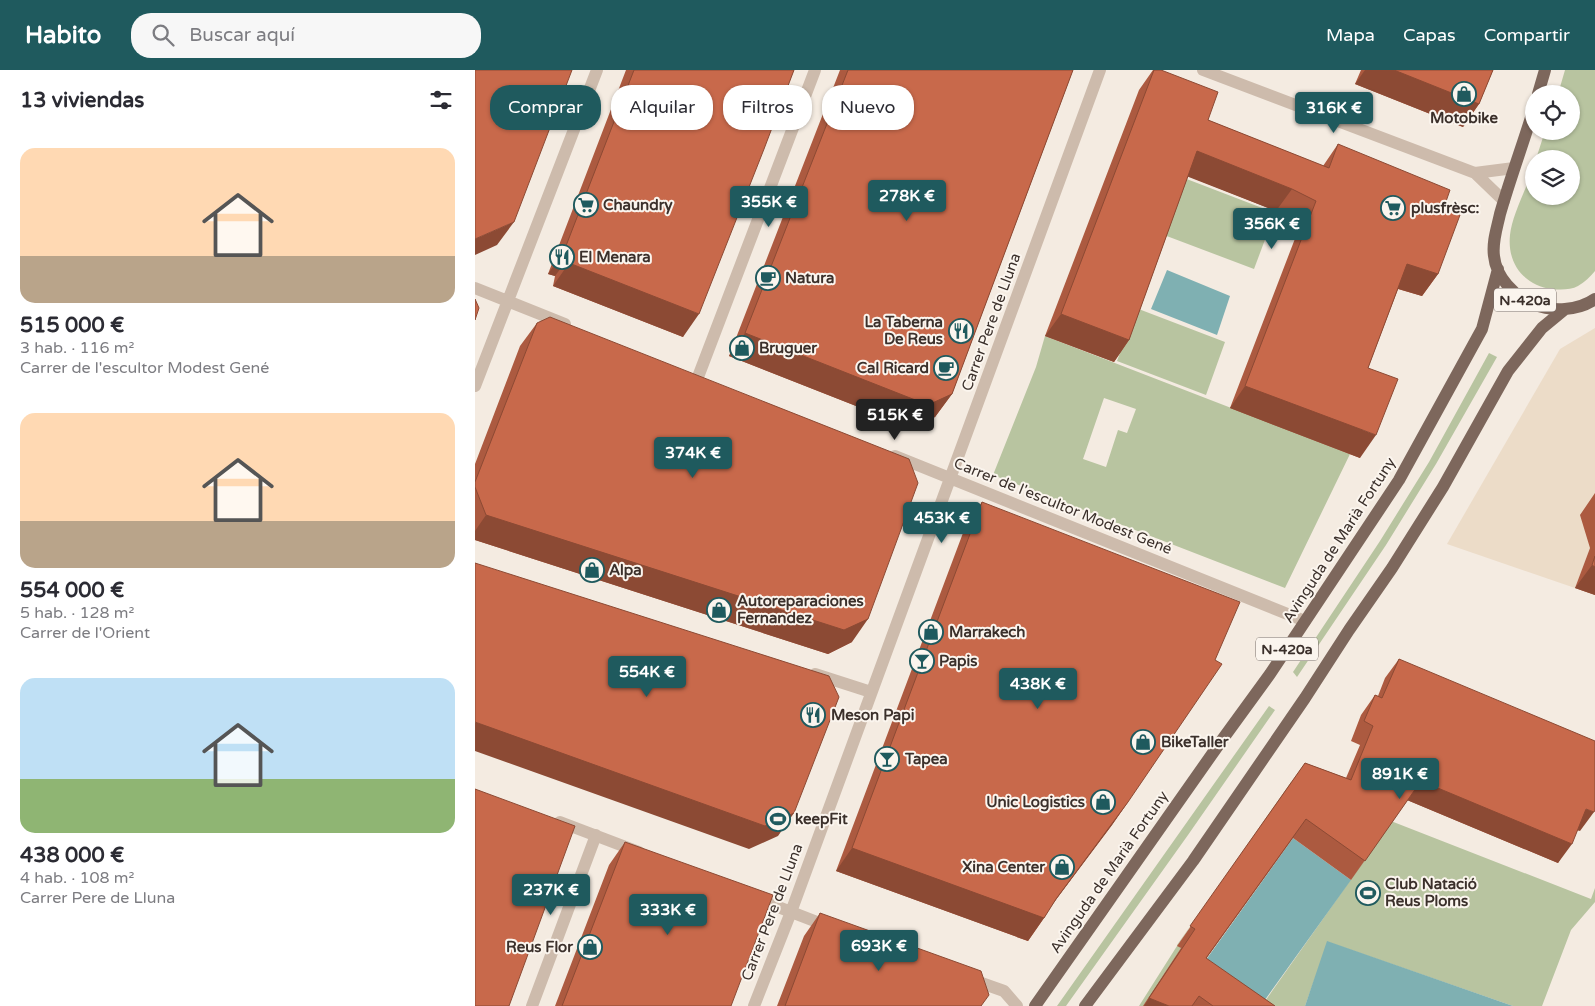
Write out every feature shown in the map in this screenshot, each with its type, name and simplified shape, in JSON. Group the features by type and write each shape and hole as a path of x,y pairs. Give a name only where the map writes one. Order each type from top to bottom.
{"main road":[{"path":"1541,85 1545,70"},
{"name":"N-420a","path":"1525,135 1494,238 1494,256 1498,269 1511,290 1528,302 1544,309 1565,309 1588,304 1595,299"},
{"name":"Avinguda de Marià Fortuny","path":"1035,1006 1222,740 1271,674 1399,480 1482,329 1498,269"},
{"name":"N-420a","path":"1085,1006 1193,861 1392,568 1438,495 1508,371 1542,328 1565,309"}],"street":[{"path":"475,386 597,70"},
{"path":"698,377 815,70"},
{"name":"Carrer Pere de Lluna","path":"754,1006 791,912 1101,70"},
{"path":"1203,70 1475,173 1504,200"},
{"path":"1475,173 1514,168"},
{"path":"475,288 580,330"},
{"name":"Carrer de l'escultor Modest Gené","path":"888,453 1305,621"},
{"path":"805,671 871,692"},
{"path":"549,818 649,856"},
{"path":"533,1006 596,835"},
{"path":"747,895 837,930"},
{"path":"958,974 1004,991 1017,1006"}],"green space":[{"path":"1565,70 1595,70 1595,271 1578,286 1558,290 1533,283 1519,271 1511,255 1510,235 1511,227 1525,190 1525,205 1580,205 1580,150 1539,150 1542,140 1580,140 1580,85 1561,85"},
{"path":"1184,178 1275,213 1254,269 1164,235"},
{"path":"1136,308 1225,342 1206,395 1117,361"},
{"path":"1045,336 1350,454 1285,588 993,475 1036,367","holes":["1104,398 1136,409 1127,433 1118,430 1106,467 1083,459"]},
{"path":"1489,353 1497,357 1436,464 1386,545 1297,677 1293,672 1380,541 1429,462"},
{"path":"1269,706 1275,710 1188,835 1066,1006 1057,1006"},
{"path":"1291,782 1353,806 1292,783 1210,898"},
{"path":"1392,821 1591,899 1595,888 1595,902 1571,930 1542,1006 1513,1006 1328,942 1305,1006 1139,1006 1177,945 1263,1004"}],"shaded area":[{"path":"1595,328 1595,505 1590,548 1575,588 1447,544 1560,349"}],"water":[{"path":"1167,270 1230,296 1217,335 1151,309"},
{"path":"1293,838 1351,880 1262,1004 1203,964"},
{"path":"1327,941 1513,1006 1305,1006"}],"building":[{"path":"475,70 572,70 566,85 490,85 490,130 549,130 514,222 475,239"},
{"path":"634,70 794,70 788,85 723,85 723,130 771,130 699,314 569,263 572,253 564,251 611,129 713,130 713,85 628,85"},
{"path":"848,70 1073,70 952,394 928,405 745,333 825,130 914,130 914,85 842,85"},
{"path":"1154,70 1161,70 1218,92 1208,120 1329,168 1338,144 1450,190 1443,210 1460,215 1438,274 1407,264 1368,368 1398,379 1376,435 1245,386 1316,201 1292,189 1197,151 1129,340 1061,314"},
{"path":"1394,70 1493,70 1479,104"},
{"path":"475,299 479,308 475,320"},
{"path":"550,317 909,459 918,483 868,619 844,630 486,515 475,487 475,482 537,323"},
{"path":"982,502 1240,602 1215,660 1222,664 1128,802 1044,918 852,848"},
{"path":"1595,556 1595,567 1592,565"},
{"path":"475,563 829,676 839,697 794,813 765,826 475,722"},
{"path":"1399,659 1595,741 1595,810 1594,812 1586,809 1572,844 1421,781 1365,861 1306,819 1206,958 1275,1006 1213,1006 1199,996 1192,1006 1169,1006 1149,998 1195,929 1190,926 1305,763 1351,780 1373,726 1364,721 1375,695 1382,698"},
{"path":"475,789 575,826 509,1006 475,1006"},
{"path":"625,842 773,895 731,1006 562,1006"},
{"path":"820,913 981,971 989,995 981,1006 785,1006"}],"place":[{"name":"Motobike","path":"1464,94"},
{"name":"Chaundry","path":"586,205"},
{"name":"plusfrèsc:","path":"1393,208"},
{"name":"El Menara","path":"562,257"},
{"name":"Natura","path":"768,278"},
{"name":"La Taberna De Reus","path":"961,331"},
{"name":"Bruguer","path":"742,348"},
{"name":"Cal Ricard","path":"946,368"},
{"name":"Alpa","path":"592,570"},
{"name":"Autoreparaciones Fernandez","path":"719,610"},
{"name":"Marrakech","path":"931,632"},
{"name":"Papis","path":"922,661"},
{"name":"Meson Papi","path":"813,715"},
{"name":"BikeTaller","path":"1143,742"},
{"name":"Tapea","path":"887,759"},
{"name":"Unic Logistics","path":"1103,802"},
{"name":"keepFit","path":"778,819"},
{"name":"Xina Center","path":"1062,867"},
{"name":"Club Natació Reus Ploms","path":"1368,893"},
{"name":"Reus Flor","path":"590,947"}]}
